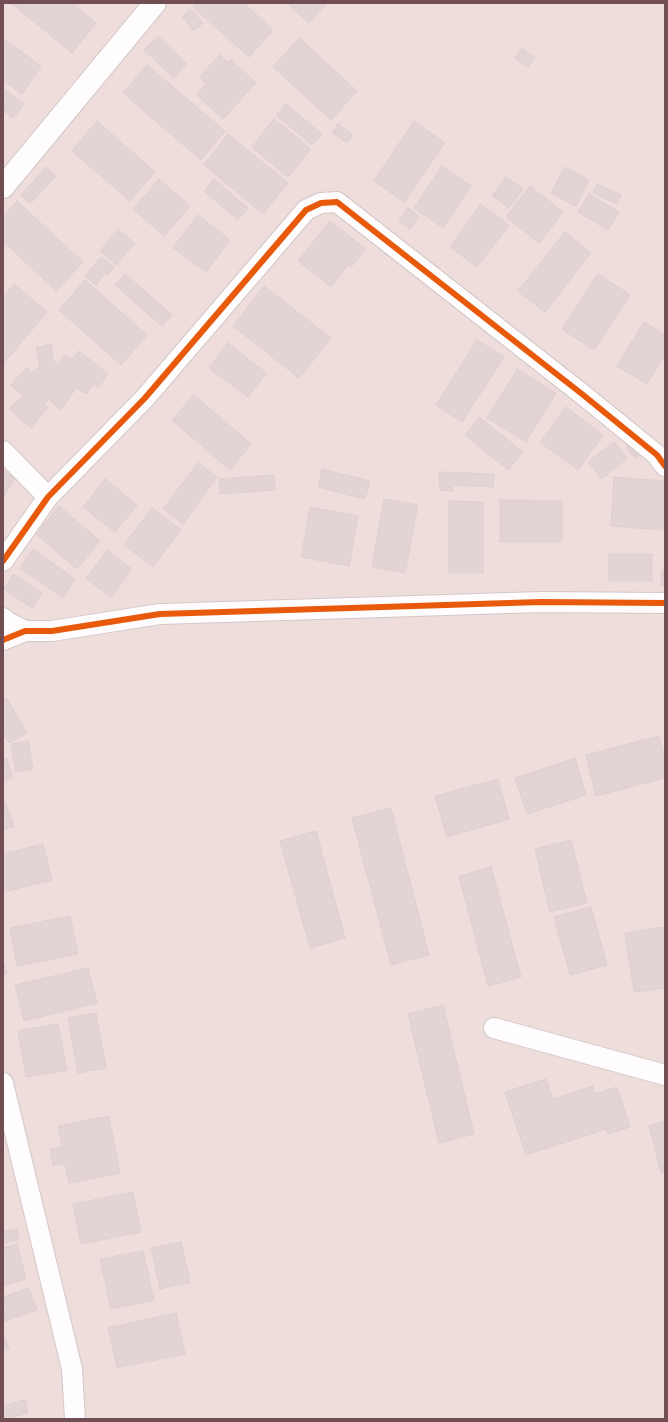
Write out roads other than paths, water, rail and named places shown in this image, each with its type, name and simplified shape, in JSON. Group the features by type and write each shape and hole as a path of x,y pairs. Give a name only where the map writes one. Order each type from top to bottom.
{"street":[{"path":"3,187 155,3"},
{"path":"3,562 48,497 145,398 306,210 320,203 337,202 582,394 657,455 665,466"},
{"path":"3,451 48,497"},
{"path":"3,640 25,631 52,631 160,614 541,602 665,603"},
{"path":"3,618 25,631"},
{"path":"494,1028 665,1076"},
{"path":"3,1083 72,1369 75,1419"}]}
